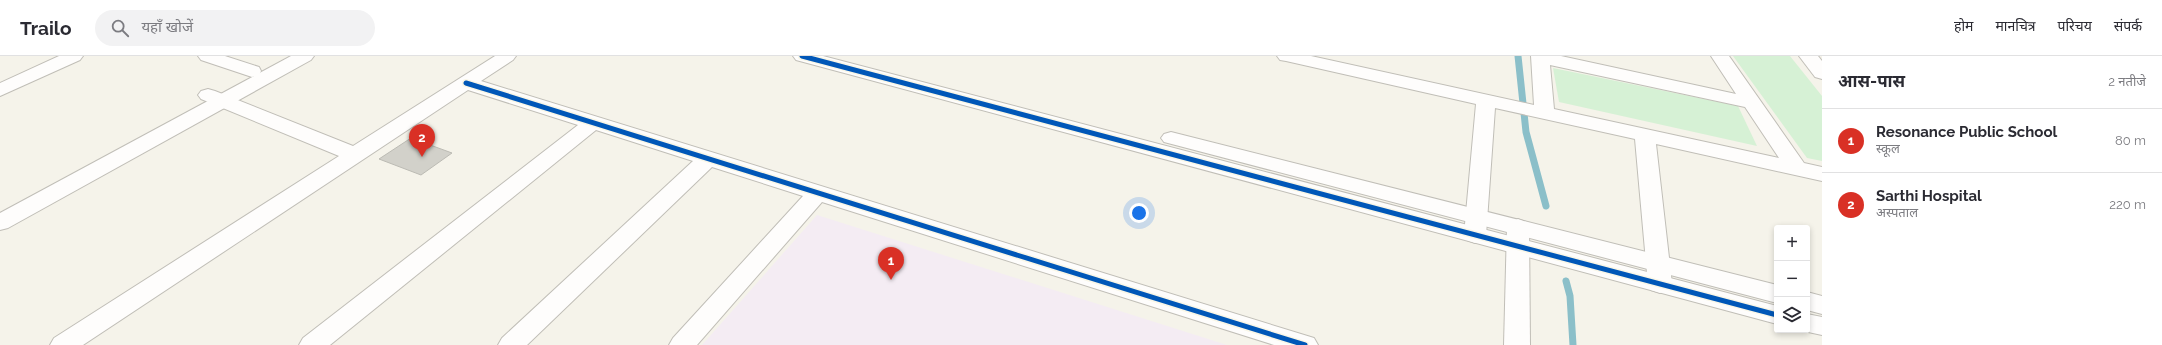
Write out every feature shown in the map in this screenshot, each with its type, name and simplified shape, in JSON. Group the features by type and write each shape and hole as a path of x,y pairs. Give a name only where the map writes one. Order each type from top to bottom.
{"street":[{"path":"0,90 74,56"},
{"path":"207,56 252,71"},
{"path":"0,223 215,98 252,71 279,56"},
{"path":"0,207 215,98 305,56"},
{"path":"63,345 507,56"},
{"path":"802,56 1659,273 1774,293"},
{"path":"851,56 1476,226"},
{"path":"1720,56 1797,169"},
{"path":"1808,56 1822,73"},
{"path":"1292,57 1822,174"},
{"path":"1530,110 1540,57 1752,103"},
{"path":"466,83 1305,345"},
{"path":"215,98 356,155"},
{"path":"1476,226 1486,100"},
{"path":"312,345 593,123"},
{"path":"1645,135 1659,273"},
{"path":"511,345 708,159"},
{"path":"682,345 818,193"},
{"path":"1517,345 1518,237"},
{"path":"1659,273 1774,314"},
{"path":"1810,302 1822,305"},
{"path":"1810,323 1822,326"}],"shaded area":[{"path":"817,215 1227,345 702,345"}],"green space":[{"path":"1733,56 1790,56 1822,96 1822,161 1807,158"},
{"path":"1553,68 1738,106 1757,146 1559,102"}],"building":[{"path":"411,138 452,153 421,175 379,159"}],"waterway":[{"path":"1518,56 1526,132 1546,206"},
{"path":"1566,281 1570,296 1573,345"}],"cycle path":[{"path":"802,56 1774,314"},
{"path":"466,83 1305,345"}],"place":[{"name":"Sarthi Hospital","path":"422,157"},
{"name":"Resonance Public School","path":"891,280"}]}
